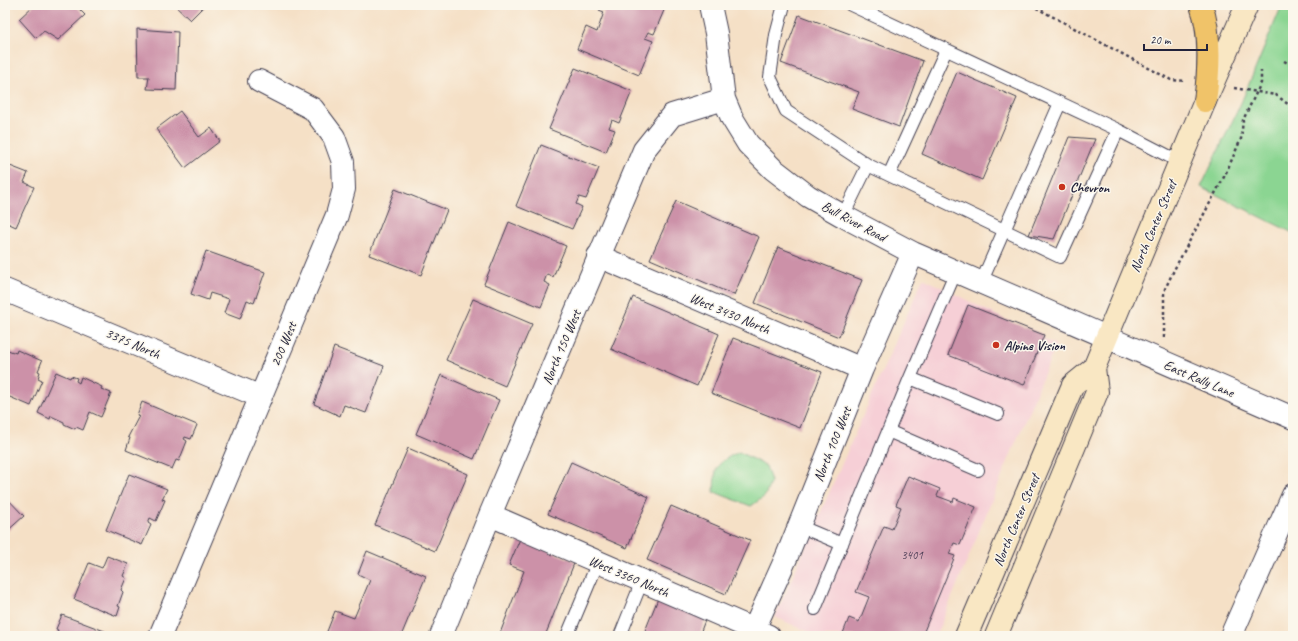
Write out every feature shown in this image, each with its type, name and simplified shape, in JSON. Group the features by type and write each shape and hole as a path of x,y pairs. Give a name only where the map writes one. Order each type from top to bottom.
{"main road":[{"path":"1201,5 1207,29 1209,90"}],"street":[{"name":"Bull River Road","path":"710,5 716,33 724,98 732,118 748,144 773,169 808,196 913,253 1106,337"},
{"name":"North Center Street","path":"996,636 1097,392 1094,368 1106,337 1209,90 1247,5"},
{"name":"200 West","path":"160,636 337,215 344,189 343,162 334,137 313,109 259,81"},
{"name":"North 150 West","path":"441,636 598,256 644,150 672,115 724,98"},
{"name":"North 100 West","path":"758,634 799,526 862,369 913,253"},
{"name":"West 3430 North","path":"598,256 862,369"},
{"name":"3375 North","path":"5,290 261,397"},
{"name":"East Rally Lane","path":"1106,337 1293,418"},
{"name":"North Center Street","path":"966,636 1073,385 1094,368"},
{"path":"1231,636 1286,534 1293,495"},
{"name":"West 3360 North","path":"490,515 642,581 758,634"}],"lane":[{"path":"784,5 776,35 770,77 786,111 868,165 1060,257 1118,130"},
{"path":"851,5 1118,130 1180,162"},
{"path":"889,175 946,50"},
{"path":"981,283 1060,103"},
{"path":"843,216 868,165"},
{"path":"815,609 910,378 956,271"},
{"path":"910,378 998,414"},
{"path":"888,431 978,470"},
{"path":"799,526 842,544"},
{"path":"567,636 598,562"},
{"path":"620,636 642,581"}],"path":[{"path":"1031,5 1080,30 1170,80 1209,90 1256,92 1276,95 1293,108"},
{"path":"1161,5 1167,7"},
{"path":"1284,62 1293,66"},
{"path":"1164,338 1164,292 1175,268 1225,175 1241,139 1243,120 1261,83 1261,70"}],"shaded area":[{"path":"923,278 1056,345 936,636 818,636 775,617"}],"green space":[{"path":"1282,5 1293,5 1293,233 1201,187 1241,103"},
{"path":"739,452 766,466 771,481 765,496 751,506 714,492 715,477 718,467 725,459"}],"building":[{"path":"34,5 75,5 85,15 58,40 44,31 36,38 19,19"},
{"path":"174,5 205,5 190,20"},
{"path":"601,5 658,5 665,8 654,34 648,32 645,38 653,41 639,75 577,49 586,27 597,32 604,12 599,10"},
{"path":"799,15 923,61 899,127 852,109 859,92 781,63"},
{"path":"137,29 178,32 176,90 147,89 149,77 138,77"},
{"path":"575,68 632,91 619,123 612,120 609,128 615,130 606,152 549,129"},
{"path":"957,72 1017,98 982,180 922,154"},
{"path":"180,111 199,137 211,128 220,141 185,168 156,129"},
{"name":"Chevron","path":"1069,137 1095,139 1054,239 1029,235"},
{"path":"541,145 599,168 586,199 579,197 576,204 582,207 572,229 516,206"},
{"path":"5,164 28,173 24,182 34,187 16,227 5,222"},
{"path":"395,189 447,210 421,275 369,255"},
{"path":"676,201 759,237 734,295 650,259"},
{"path":"509,222 566,246 553,277 547,274 544,282 550,285 541,307 484,284"},
{"path":"778,247 862,280 839,337 755,303"},
{"path":"206,251 265,272 254,303 247,300 240,319 224,313 229,299 210,293 208,300 191,294"},
{"path":"633,297 719,334 697,386 611,349"},
{"path":"473,299 532,324 505,386 446,360"},
{"name":"Alpine Vision","path":"968,305 1044,335 1024,385 948,355"},
{"path":"733,338 822,372 800,428 711,393"},
{"path":"334,347 384,366 366,413 344,405 340,416 314,404"},
{"path":"5,349 16,353 17,350 42,361 38,371 40,372 38,378 42,380 31,406 5,395"},
{"path":"56,372 70,378 71,376 77,378 76,381 79,383 81,377 111,393 101,417 90,412 83,430 76,427 75,429 51,416 50,419 38,413"},
{"path":"441,375 499,400 474,459 416,434"},
{"path":"142,402 197,425 191,439 185,437 184,439 187,441 179,461 176,460 172,469 126,450 130,438 128,437 139,416 137,415"},
{"path":"408,448 468,474 435,551 375,525"},
{"path":"571,462 649,497 627,548 548,514"},
{"path":"129,474 167,489 162,499 165,500 156,521 150,518 148,523 151,525 142,545 106,530"},
{"path":"908,476 940,489 937,496 953,502 954,498 976,507 960,545 954,543 949,554 955,556 922,636 842,636 849,618 859,622 869,597 856,592 884,526 892,529 901,507 896,505"},
{"path":"5,496 24,516 5,533"},
{"path":"671,506 750,540 726,594 647,560"},
{"path":"520,539 575,561 545,636 499,636 524,571 509,565"},
{"path":"367,551 426,576 401,636 331,636 326,634 335,611 354,618 370,580 358,574"},
{"path":"107,556 128,564 123,576 126,578 121,590 123,592 118,606 120,607 117,616 74,599 89,563 102,568"},
{"path":"659,596 707,615 699,636 643,636"},
{"path":"62,615 107,632 105,636 56,636 58,630 56,629"}],"place":[{"name":"Chevron","path":"1062,187"},
{"name":"Alpine Vision","path":"996,345"}]}
